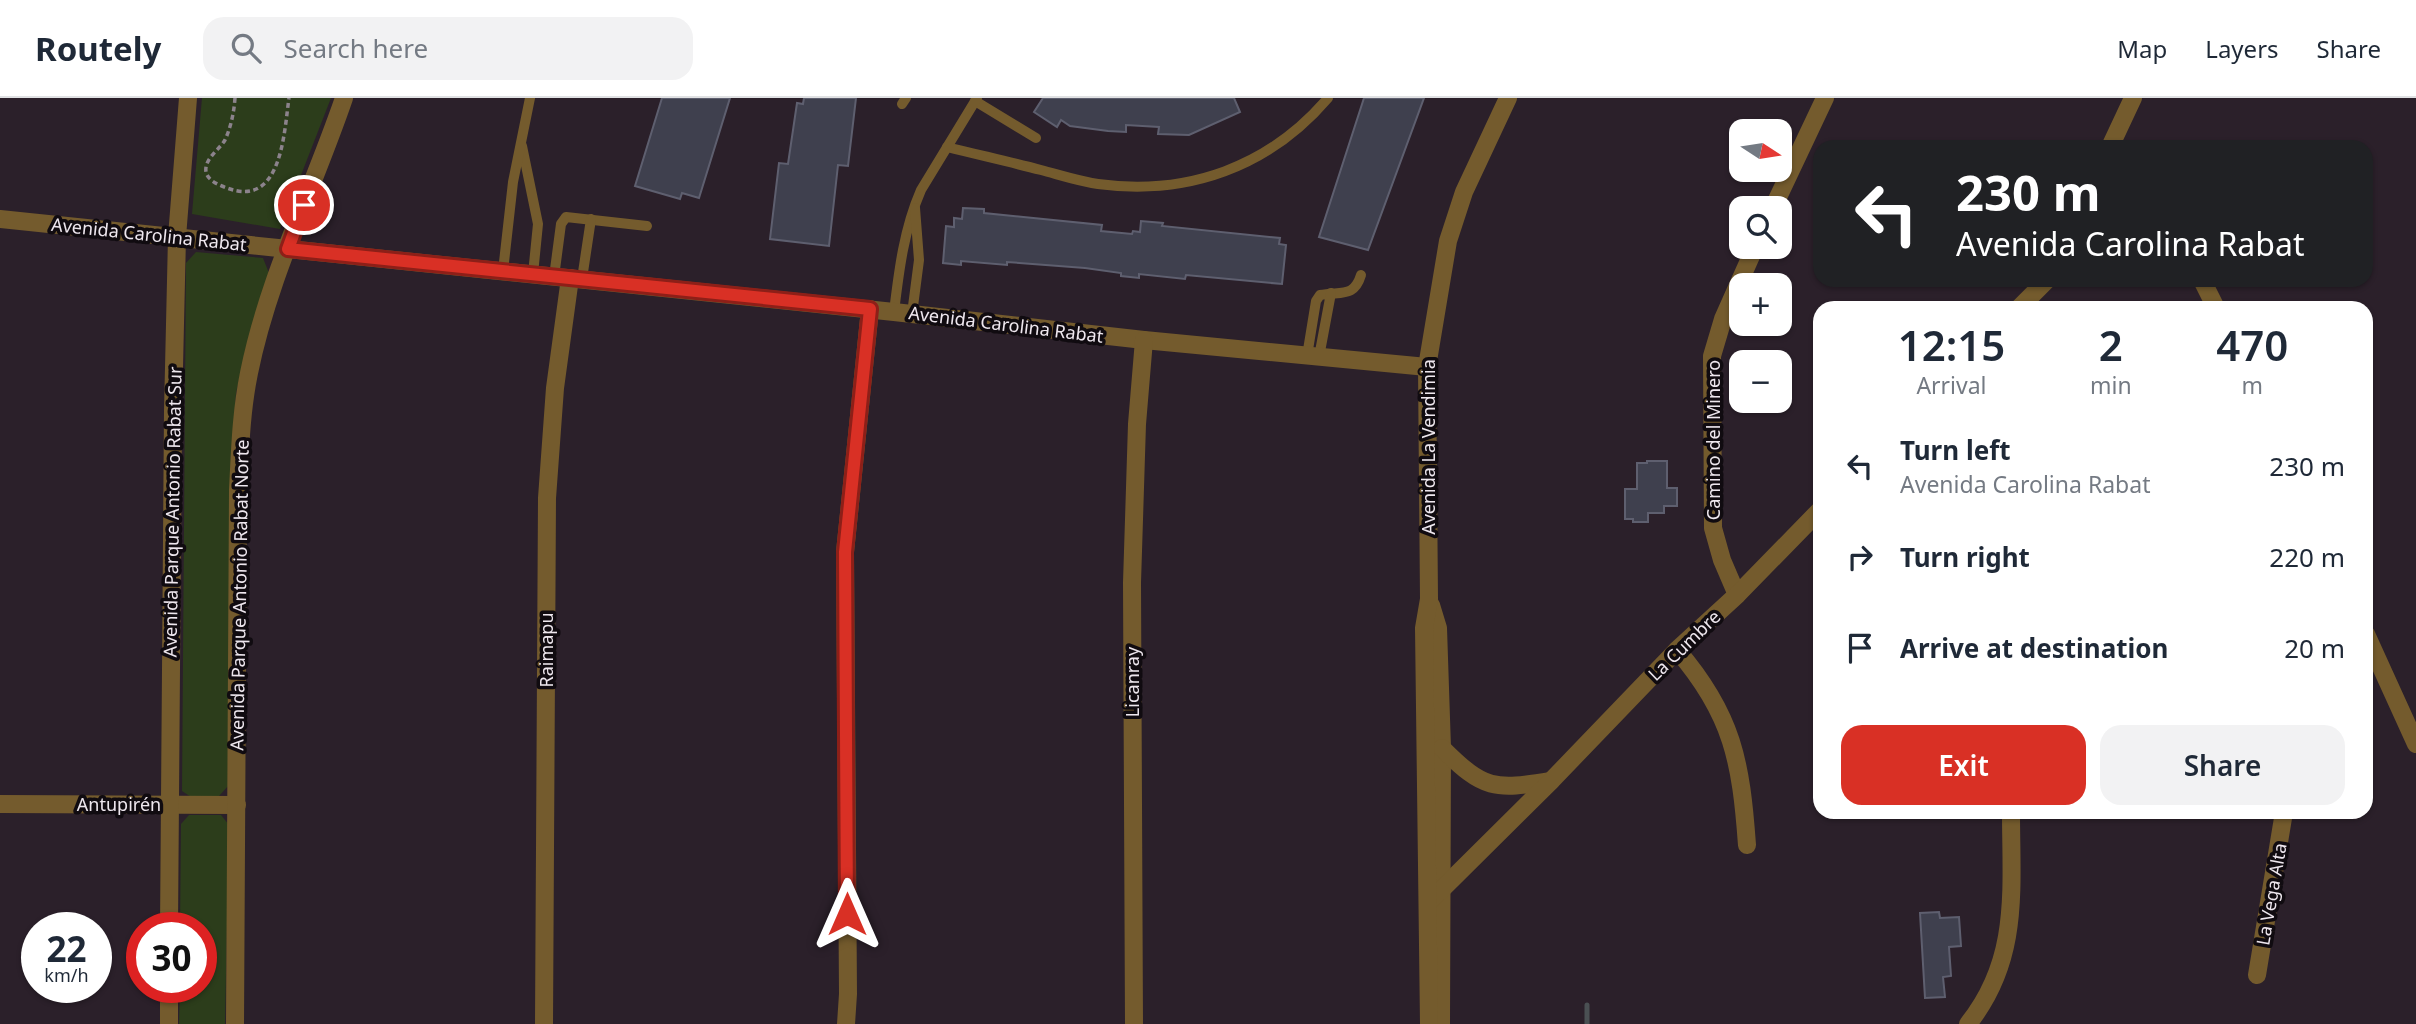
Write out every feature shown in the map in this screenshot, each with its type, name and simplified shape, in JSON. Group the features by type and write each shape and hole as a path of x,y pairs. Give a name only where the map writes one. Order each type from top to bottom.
{"street":[{"name":"Avenida Parque Antonio Rabat Sur","path":"169,912 177,237 188,98"},
{"name":"Avenida Parque Antonio Rabat Norte","path":"235,1024 238,490 241,428 249,372 263,317 344,98"},
{"name":"Avenida La Vendimia","path":"1429,1024 1424,628 1429,599 1427,367 1448,241 1464,192 1508,98"},
{"path":"1779,196 1825,98"},
{"path":"2113,140 2133,98"},
{"name":"Avenida Carolina Rabat","path":"0,219 1144,340 1427,367"},
{"name":"Camino del Minero","path":"1737,594 1722,560 1713,528 1711,365 1720,327 1750,259"},
{"name":"Raimapu","path":"544,1024 547,498 555,388 569,278"},
{"path":"2026,301 2040,287"},
{"path":"846,1024 845,552 870,309"},
{"name":"Licanray","path":"1134,1024 1132,583 1137,424 1144,340"},
{"name":"La Cumbre","path":"1428,903 1551,781 1676,650 1737,594 1813,517"},
{"name":"Avenida La Vendimia","path":"1429,599 1438,628 1442,748 1441,1024"},
{"path":"2373,649 2416,744"},
{"path":"1676,650 1714,700 1730,734 1740,770 1747,845"},
{"path":"1442,748 1466,772 1493,785 1512,787 1551,781"},
{"name":"Antupirén","path":"0,804 237,805"},
{"path":"1968,1024 1990,991 2005,955 2009,935 2011,819"},
{"name":"La Vega Alta","path":"2257,975 2283,819"},
{"path":"169,1003 169,1024"}],"lane":[{"path":"503,271 513,182 530,98"},
{"path":"947,147 1099,184 1155,186 1182,183 1236,168 1262,156 1301,126 1328,98"},
{"path":"903,313 901,258 914,205 976,99 1036,138"},
{"path":"521,139 538,216 533,274"},
{"path":"903,313 919,260 914,205"},
{"path":"569,278 561,224 566,217 647,226"},
{"path":"569,278 591,219"},
{"path":"1313,357 1316,301 1320,295 1350,292 1357,287 1361,275"}],"path":[{"path":"235,98 229,129 222,145 208,161 206,171 212,181 240,191 263,184 276,168 281,153 289,98"}],"green space":[{"path":"202,98 331,98 280,229 192,214"},
{"path":"196,252 263,258 269,273 248,341 236,393 232,451 229,785 219,796 191,797 182,791 186,263"},
{"path":"189,815 221,815 229,825 225,1024 179,1024 180,1003 217,1003 217,912 180,912 181,824"}],"building":[{"path":"662,98 730,98 699,198 682,193 680,199 635,186"},
{"path":"804,98 856,98 848,166 838,165 829,246 770,239 779,163 788,164 797,103 803,104"},
{"path":"1043,98 1234,98 1240,112 1189,135 1158,134 1159,127 1126,125 1126,132 1108,131 1070,126 1061,120 1057,127 1034,112"},
{"path":"1364,98 1424,98 1368,250 1319,237"},
{"path":"963,208 984,209 984,213 1102,225 1101,231 1132,234 1133,231 1140,232 1141,221 1163,223 1162,226 1280,238 1279,244 1286,245 1282,284 1186,275 1185,279 1139,274 1139,278 1085,268 1007,262 1007,265 961,261 961,265 943,263 946,226 954,227 954,218 962,219"},
{"path":"1667,461 1667,488 1677,488 1677,506 1664,506 1664,513 1648,513 1648,522 1633,522 1633,519 1625,519 1625,489 1637,489 1637,463"},
{"path":"1939,912 1940,918 1959,917 1961,946 1949,947 1951,976 1943,977 1945,997 1925,998 1920,913"}],"waterway":[{"path":"1587,1005 1587,1024"}],"route":[{"path":"304,205 288,249 870,309 845,552 847,914"}]}
